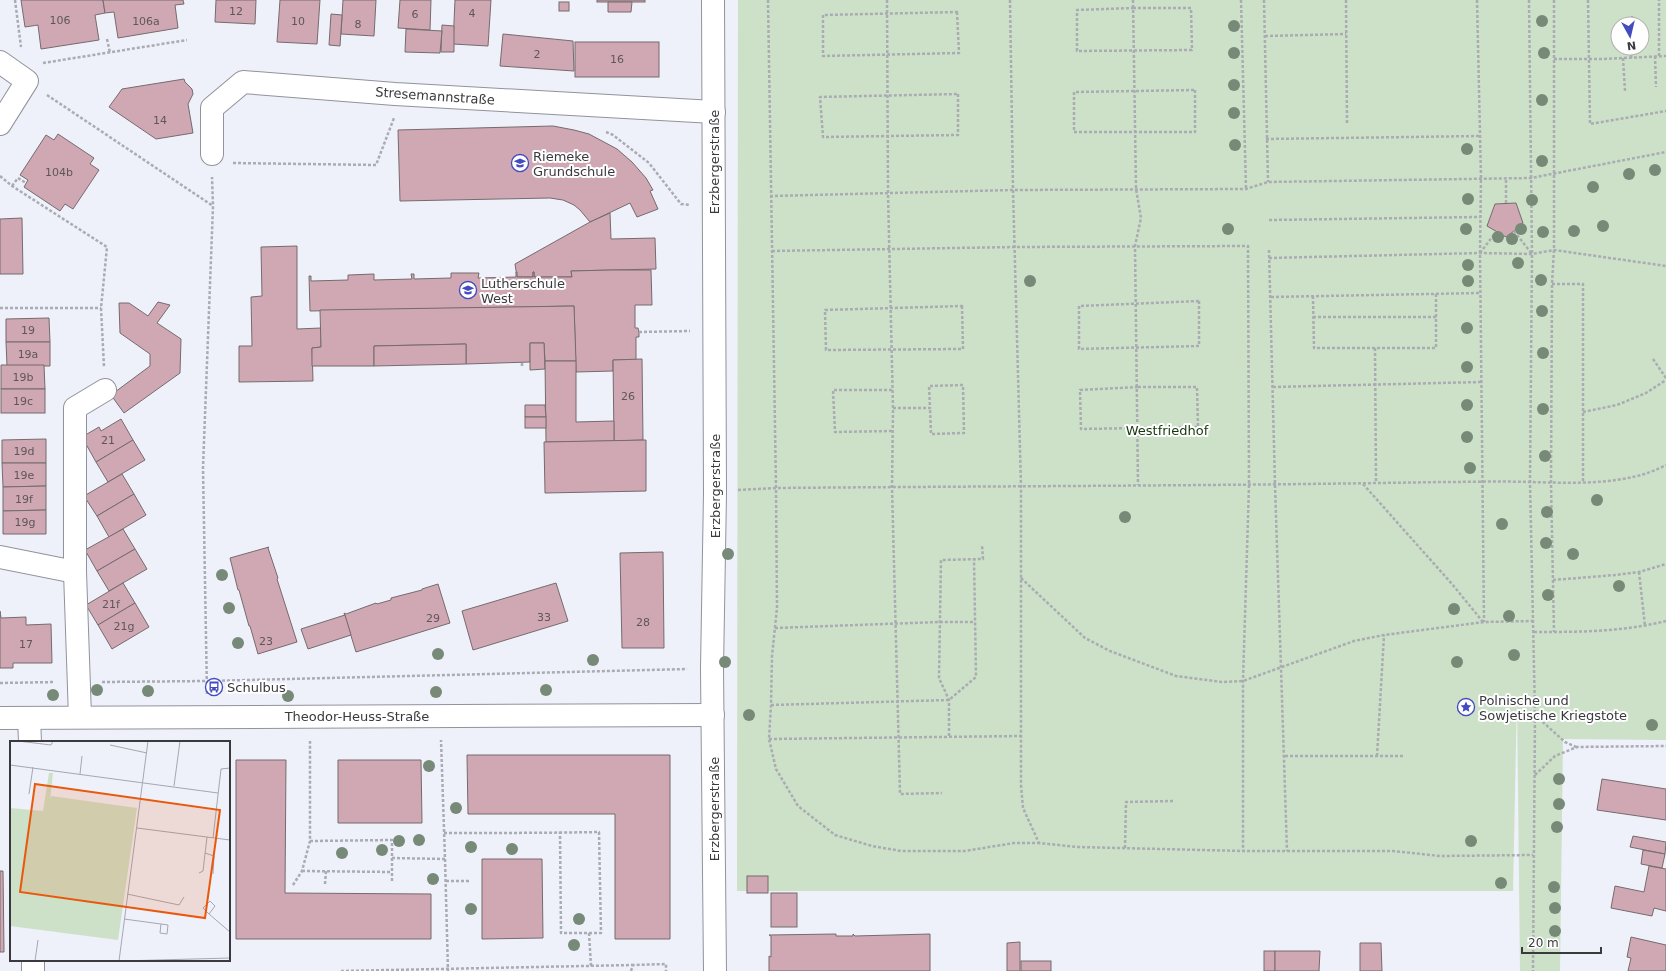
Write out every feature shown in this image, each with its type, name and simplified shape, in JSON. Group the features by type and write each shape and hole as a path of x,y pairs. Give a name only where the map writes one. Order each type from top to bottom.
{"street":[{"name":"Erzbergerstraße","path":"713,0 715,493 712,669 715,971"},
{"path":"0,62 27,81 0,124"},
{"name":"Stresemannstraße","path":"212,159 212,108 243,82 395,94 714,112"},
{"path":"80,717 75,572 75,408 105,390"},
{"path":"0,557 75,572"},
{"name":"Theodor-Heuss-Straße","path":"0,718 713,714"},
{"path":"29,718 30,741"}],"path":[{"path":"15,0 22,52"},
{"path":"768,0 770,196 778,608 772,656 769,739 776,769 798,806 835,835 872,846 901,851 965,851 1014,843 1039,843 1078,847 1244,851 1393,851 1440,856 1534,855"},
{"path":"887,0 888,193 891,250 893,408 892,487 900,794 942,793"},
{"path":"1010,0 1013,190 1016,247 1021,486 1021,736 1023,808 1039,843"},
{"path":"1133,0 1136,189 1141,218 1135,246 1138,387 1138,485"},
{"path":"1242,0 1246,189"},
{"path":"1264,0 1268,182"},
{"path":"1346,0 1347,123"},
{"path":"1477,0 1481,178 1480,293 1484,622"},
{"path":"1529,0 1532,254 1530,482 1535,714 1533,971"},
{"path":"1554,0 1554,250 1552,284 1551,483 1554,632"},
{"path":"1588,0 1590,124 1666,111"},
{"path":"1659,0 1659,56"},
{"path":"1191,8 1192,50 1134,51 1077,51 1077,10 1191,8"},
{"path":"957,12 959,53 887,54 824,56 823,15 957,12"},
{"path":"1264,36 1346,34"},
{"path":"107,39 110,53"},
{"path":"39,64 187,40"},
{"path":"1655,56 1656,87"},
{"path":"1554,59 1666,56"},
{"path":"1623,58 1625,91"},
{"path":"27,81 213,206"},
{"path":"1195,90 1195,132 1135,133 1074,132 1074,92 1195,90"},
{"path":"206,716 207,681 203,468 213,206 212,159 376,165 396,115 395,94"},
{"path":"958,94 958,135 888,137 823,137 820,97 958,94"},
{"path":"599,129 613,135 649,163 681,204 714,205"},
{"path":"1266,139 1480,136"},
{"path":"770,196 1013,190 1246,189 1268,182 1531,178 1666,152"},
{"path":"0,176 12,186 107,247 101,308 105,390"},
{"path":"12,186 18,178 26,183"},
{"path":"1506,178 1506,203"},
{"path":"1269,220 1480,217"},
{"path":"1514,231 1532,254"},
{"path":"1480,253 1496,232"},
{"path":"772,251 1016,247 1248,246 1249,485 1243,681 1244,851"},
{"path":"1269,250 1287,851"},
{"path":"1269,258 1480,253 1532,254 1554,250 1666,266"},
{"path":"1552,284 1583,284 1583,482"},
{"path":"1270,297 1480,293"},
{"path":"1313,296 1314,348 1436,348 1436,294"},
{"path":"1199,301 1199,346 1137,348 1079,349 1079,306 1199,301"},
{"path":"962,306 963,349 892,349 826,350 825,310 962,306"},
{"path":"0,308 101,308"},
{"path":"1313,317 1436,317"},
{"path":"639,332 715,331"},
{"path":"1375,348 1376,483"},
{"path":"1583,412 1617,405 1646,393 1666,379 1653,359"},
{"path":"1273,387 1482,382"},
{"path":"963,385 964,433 930,434 930,408 929,386 963,385"},
{"path":"1138,387 1197,387 1198,427 1138,428 1081,429 1080,390 1138,387"},
{"path":"892,390 833,390 835,432 893,431"},
{"path":"893,408 930,408"},
{"path":"715,493 776,488 1275,485 1483,482 1551,483 1626,479 1655,471 1666,465"},
{"path":"1363,484 1484,622"},
{"path":"949,736 949,700 939,678 941,560 983,559 982,545"},
{"path":"771,705 949,700 976,677 974,559"},
{"path":"1553,580 1639,572 1666,564"},
{"path":"1639,572 1645,626"},
{"path":"1021,578 1085,638 1110,651 1176,676 1222,682 1243,681 1354,641 1384,635 1484,622 1534,621"},
{"path":"1534,632 1613,630 1645,626 1666,621"},
{"path":"775,628 975,622"},
{"path":"1377,756 1384,635"},
{"path":"0,683 207,681 712,669"},
{"path":"1535,714 1565,742 1577,747"},
{"path":"441,716 448,970"},
{"path":"769,739 1021,736"},
{"path":"293,885 302,871 310,841 310,742"},
{"path":"1535,776 1555,756 1577,747 1666,746"},
{"path":"1285,756 1403,756"},
{"path":"1126,848 1126,802 1173,801"},
{"path":"444,833 560,832 600,832 601,933 561,933 560,832"},
{"path":"310,841 392,840 392,883"},
{"path":"392,858 445,859"},
{"path":"302,871 392,872"},
{"path":"326,871 326,884"},
{"path":"446,881 472,881"},
{"path":"590,933 591,966"},
{"path":"341,971 448,970 666,964 666,971"},
{"path":"631,971 633,965"},
{"path":"604,966 604,971"}],"green space":[{"name":"Westfriedhof","path":"738,0 1666,0 1666,740 1563,739 1560,971 1520,971 1517,695 1513,891 737,891"}],"building":[{"path":"21,0 103,0 105,13 95,15 99,40 41,49 38,25 25,27"},
{"path":"103,0 183,0 184,4 175,5 178,28 118,38 114,12 105,13"},
{"path":"216,0 256,0 255,24 215,22"},
{"path":"280,0 320,0 317,44 277,42"},
{"path":"343,0 376,0 374,36 341,34"},
{"path":"400,0 431,0 430,30 398,28"},
{"path":"455,0 491,0 488,46 453,44"},
{"path":"597,0 645,0 645,2 597,2"},
{"path":"559,2 569,2 569,11 559,11"},
{"path":"608,2 632,2 631,12 608,12"},
{"path":"331,14 342,15 340,46 329,45"},
{"path":"442,25 454,26 454,52 441,52"},
{"path":"406,29 442,31 440,53 405,52"},
{"path":"503,34 573,41 574,71 500,66"},
{"path":"575,42 659,42 659,77 575,77"},
{"path":"184,79 192,89 193,94 188,104 193,133 156,139 109,107 122,89"},
{"path":"553,126 589,134 617,149 632,162 646,178 653,190 650,191 658,209 637,217 630,203 590,222 574,205 563,200 550,198 400,201 398,130"},
{"path":"58,134 94,158 90,164 99,170 73,209 65,204 60,211 24,187 28,180 20,175 46,135 54,140"},
{"path":"1516,203 1523,223 1514,231 1506,237 1487,226 1495,204"},
{"path":"610,213 611,239 655,238 656,269 571,271 572,277 534,277 533,272 533,277 517,277 515,264 590,222"},
{"path":"22,218 23,274 0,274 0,219"},
{"path":"297,246 297,329 321,328 321,347 312,348 313,381 239,382 239,346 252,346 251,297 262,296 261,247"},
{"path":"651,270 652,305 635,305 635,328 638,328 639,332 639,337 636,337 636,360 613,360 613,371 576,372 574,306 310,311 309,276 311,276 311,281 348,280 348,275 374,274 374,280 412,279 411,274 414,274 414,279 451,278 451,273 479,273 478,278 516,277 516,272 517,277 533,277 534,272 534,277 572,277 571,271"},
{"path":"158,302 170,305 157,323 181,339 180,373 124,413 111,395 150,366 150,354 120,333 119,303 129,303 148,316"},
{"path":"574,306 576,361 545,361 544,343 530,343 530,362 466,364 466,344 374,346 374,366 312,366 312,348 321,347 320,310"},
{"path":"49,318 50,342 6,342 6,319"},
{"path":"6,342 50,342 50,366 7,366"},
{"path":"530,343 544,343 545,369 530,370"},
{"path":"466,344 466,364 374,366 374,346"},
{"path":"642,359 643,440 614,441 613,360"},
{"path":"545,361 576,361 576,422 614,421 614,441 546,442"},
{"path":"1,365 44,365 45,389 1,389"},
{"path":"1,389 45,389 45,413 1,413"},
{"path":"525,405 545,405 546,417 525,417"},
{"path":"525,417 546,417 546,428 525,428"},
{"path":"121,419 133,440 96,462 82,437 99,427 101,431"},
{"path":"46,439 46,463 2,463 2,440"},
{"path":"133,440 145,460 108,482 96,462"},
{"path":"646,440 646,491 545,493 544,442"},
{"path":"2,463 46,463 46,486 3,487"},
{"path":"122,474 134,494 97,516 84,496"},
{"path":"46,486 46,510 3,511 3,487"},
{"path":"134,494 146,515 109,537 97,516"},
{"path":"46,510 46,534 3,534 3,511"},
{"path":"123,529 135,549 97,571 85,550"},
{"path":"269,547 268,548 278,578 277,579 297,642 258,654 238,590 230,558"},
{"path":"135,549 147,569 109,591 97,571"},
{"path":"663,552 664,648 622,648 620,553"},
{"path":"123,583 135,603 98,625 86,605"},
{"path":"556,583 568,621 473,650 462,611"},
{"path":"438,584 450,623 356,652 344,613 346,614 376,603 391,600 391,598"},
{"path":"135,603 149,627 112,649 98,625"},
{"path":"0,611 1,618 26,617 26,625 51,624 52,663 13,663 13,668 0,668"},
{"path":"345,615 351,635 308,649 301,629"},
{"path":"467,755 670,755 670,939 615,939 615,814 468,814"},
{"path":"236,760 286,760 285,893 431,894 431,939 236,939"},
{"path":"338,760 421,760 422,823 338,823"},
{"path":"1602,779 1666,789 1666,820 1597,810"},
{"path":"1633,836 1666,842 1665,854 1630,847"},
{"path":"1643,850 1665,854 1662,868 1641,864"},
{"path":"482,859 542,859 543,938 482,939"},
{"path":"1649,866 1666,869 1666,911 1654,908 1652,916 1611,908 1615,886 1644,892"},
{"path":"0,871 3,871 4,952 0,952"},
{"path":"747,876 768,876 768,893 747,893"},
{"path":"771,893 797,893 797,927 771,927"},
{"path":"836,934 836,936 853,936 853,934 855,936 930,934 930,971 769,971 771,936 769,935"},
{"path":"1631,937 1666,945 1666,971 1628,971 1631,958 1627,957"},
{"path":"1020,942 1020,971 1007,971 1007,943"},
{"path":"1360,943 1381,943 1382,971 1360,971"},
{"path":"1264,951 1275,951 1275,971 1264,971"},
{"path":"1275,951 1320,951 1319,971 1275,971"},
{"path":"1021,961 1051,961 1051,971 1021,971"}],"place":[{"name":"Riemeke Grundschule","path":"520,163"},
{"name":"Lutherschule West","path":"468,290"},
{"name":"Schulbus","path":"214,687"},
{"name":"Polnische und Sowjetische Kriegstote","path":"1466,707"}]}
